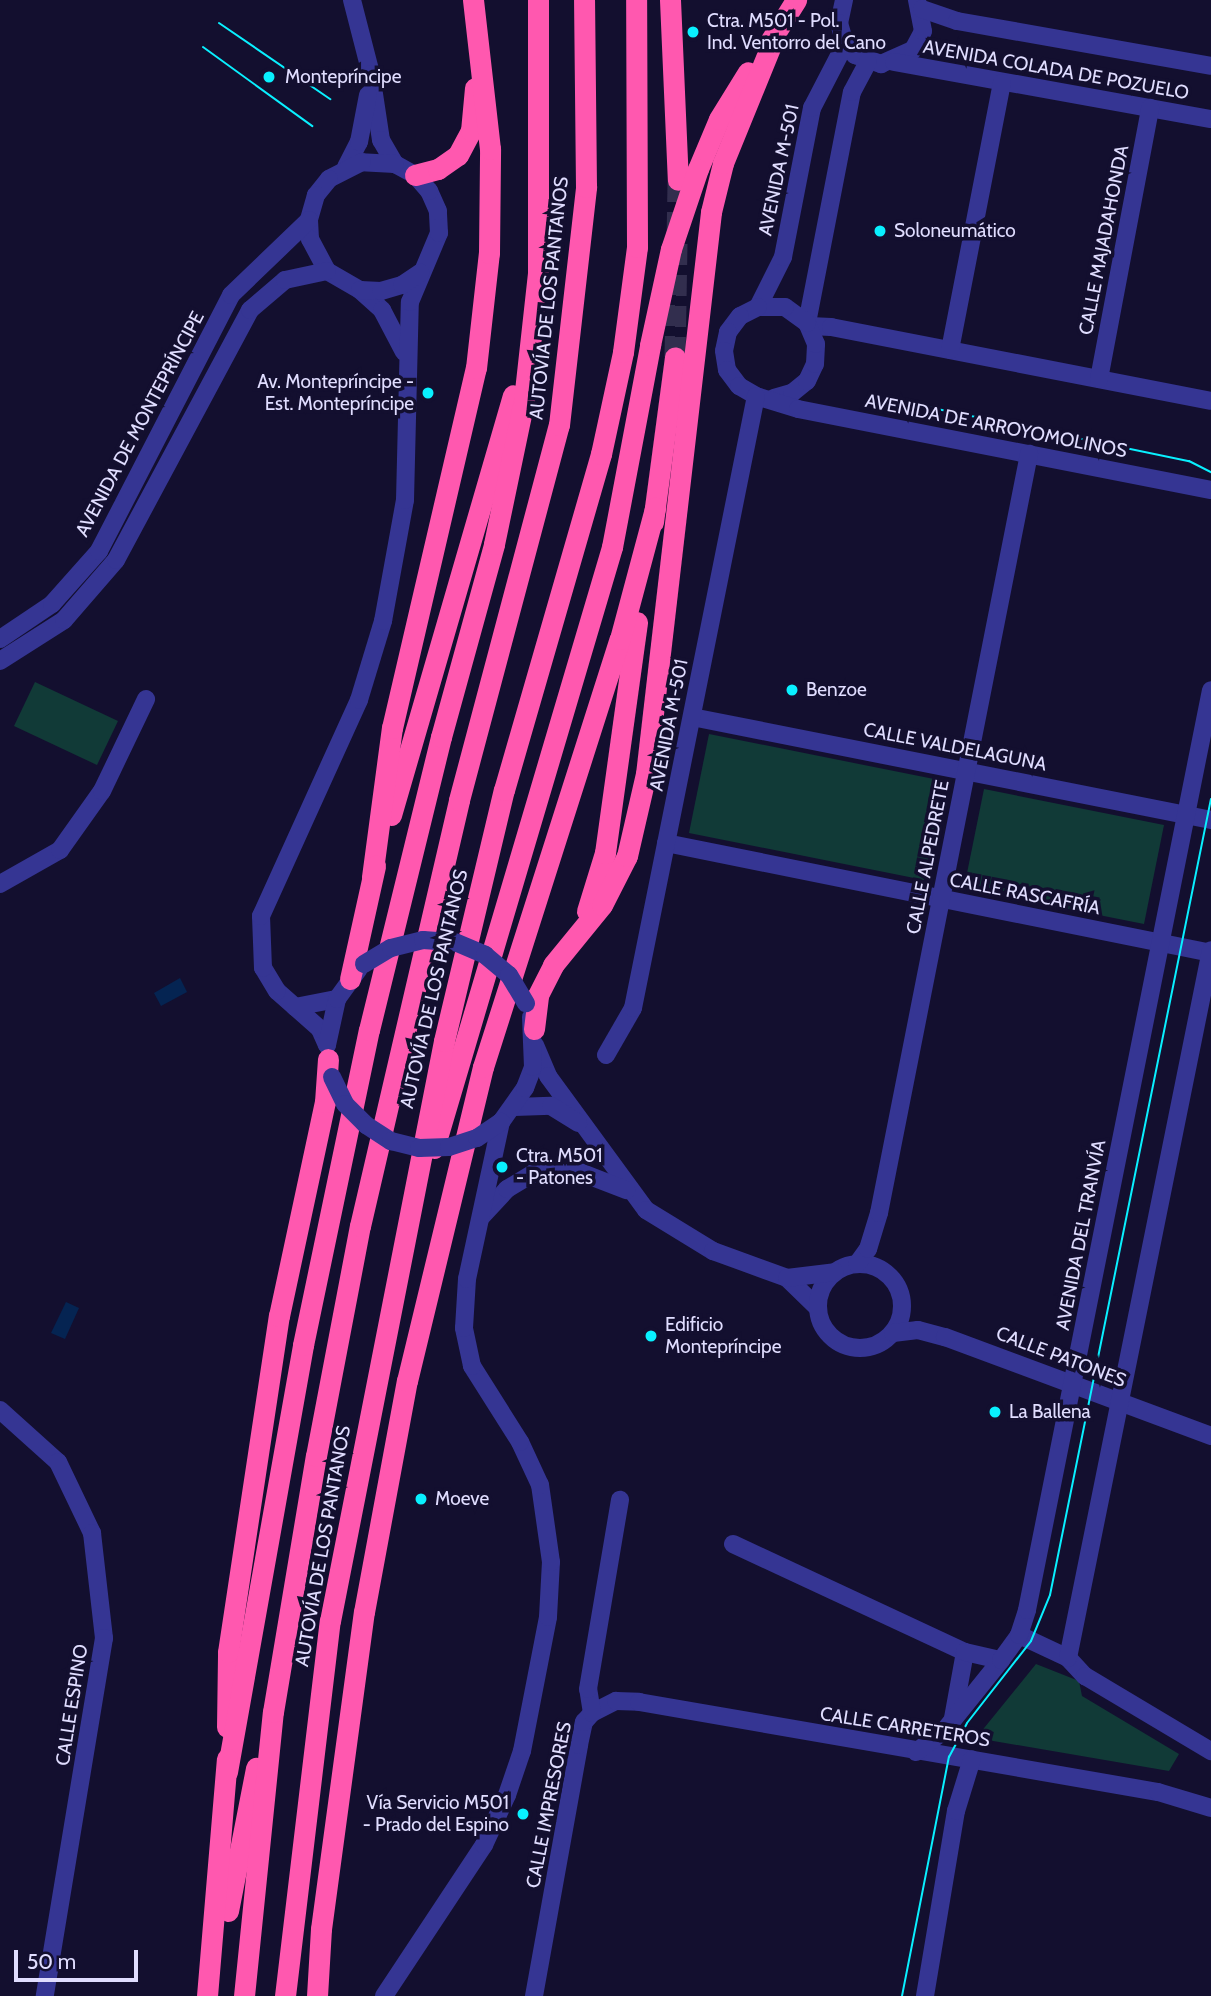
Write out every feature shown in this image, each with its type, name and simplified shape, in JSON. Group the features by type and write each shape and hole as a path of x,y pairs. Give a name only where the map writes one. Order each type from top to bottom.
{"highway":[{"path":"357,972 404,665 476,368 489,253 490,149 481,37 473,0"},
{"path":"227,1772 303,1345 369,1030 440,737 494,544 530,355 540,184 538,0"},
{"path":"578,0 584,25"},
{"name":"AUTOVÍA DE LOS PANTANOS","path":"244,1996 273,1712 323,1413 400,1039 559,425 586,187 584,0"},
{"name":"AUTOVÍA DE LOS PANTANOS","path":"285,1996 330,1621 444,1041 504,790 600,454 623,352 637,247 636,0"},
{"path":"670,0 678,180"},
{"path":"409,1212 428,1167 612,547 671,249 698,169 719,119 796,0"},
{"path":"535,1037 538,995 553,965 603,905 627,856 643,788 711,212 723,163 776,33"},
{"path":"415,175 438,169 458,155 471,131 481,37"},
{"path":"372,877 514,392 530,355"},
{"path":"575,938 606,853 675,357"},
{"path":"317,1996 321,1929 364,1612 407,1381 483,1067 620,639 655,508"},
{"path":"207,1996 227,1772 228,1652 279,1316 325,1102 329,1060"},
{"path":"216,1996 234,1869 255,1772 273,1712"}],"street":[{"path":"352,0 372,74 381,140 395,164"},
{"path":"844,0 839,23 845,44 868,62 852,92 808,324 816,354 807,381 792,393 765,397 739,386 727,370 724,351 728,332 740,316 758,307 785,307 808,324 1211,401"},
{"path":"894,62 913,50 923,31 920,4"},
{"name":"AVENIDA COLADA DE POZUELO","path":"920,4 957,21 1206,62"},
{"name":"AVENIDA M-501","path":"758,307 783,257 812,108 845,44"},
{"name":"AVENIDA COLADA DE POZUELO","path":"868,62 894,62 1211,119"},
{"path":"372,74 359,142 346,167 316,195 309,220 310,239 327,271 360,290 382,310 408,360"},
{"path":"950,350 1002,83"},
{"name":"CALLE MAJADAHONDA","path":"1099,379 1150,108"},
{"path":"346,167 379,160 395,164 415,175 429,191 438,211 439,233 433,254 420,272 410,302 405,500 383,621 359,700 261,916 263,968 277,991 320,1029 329,1060 352,1111 391,1141 419,1148 449,1147 477,1138 501,1122 514,1107 533,1067 535,1037"},
{"name":"AVENIDA DE MONTEPRÍNCIPE","path":"0,639 52,604 99,551 231,295 309,220"},
{"path":"0,661 64,620 117,560 250,310 285,280 327,271"},
{"path":"360,290 382,291 402,285 420,272"},
{"name":"AVENIDA M-501","path":"606,1055 633,1008 692,717 765,397"},
{"name":"AVENIDA DE ARROYOMOLINOS","path":"765,397 798,409 1211,490"},
{"name":"CALLE ALPEDRETE","path":"857,1264 868,1249 879,1213 1030,454"},
{"name":"AVENIDA DEL TRANVÍA","path":"916,1752 953,1720 1018,1635 1072,1384 1211,690"},
{"path":"0,884 60,850 102,791 146,699"},
{"name":"CALLE VALDELAGUNA","path":"692,717 1211,820"},
{"name":"CALLE RASCAFRÍA","path":"666,843 1211,952"},
{"path":"329,1060 337,999 357,972 402,945 423,940 455,942 485,955 509,975 526,1003 548,1076 588,1130 627,1191 668,1227 713,1251 787,1278 818,1308"},
{"path":"1068,1658 1122,1403 1211,952"},
{"path":"295,1007 337,999"},
{"path":"514,1107 551,1106 588,1130"},
{"path":"384,1996 484,1846 507,1795 522,1751 548,1617 551,1562 540,1485 520,1442 472,1366 464,1328 467,1279 501,1122"},
{"path":"480,1219 507,1189 535,1172 577,1171 627,1191"},
{"path":"787,1278 835,1272 857,1264 884,1270 901,1293 900,1320 893,1333 869,1348 840,1344 821,1322 818,1308 825,1282 835,1272"},
{"name":"CALLE PATONES","path":"893,1333 918,1330 945,1337 1211,1436"},
{"name":"CALLE ESPINO","path":"0,1410 58,1462 92,1533 104,1637 45,1996"},
{"name":"CALLE IMPRESORES","path":"534,1996 579,1745 584,1722 592,1713 587,1689 620,1500"},
{"path":"733,1544 965,1652 1001,1660"},
{"path":"1018,1635 1068,1658 1085,1676 1211,1751"},
{"path":"953,1720 965,1652"},
{"name":"CALLE CARRETEROS","path":"592,1713 616,1701 639,1702 1158,1792 1211,1808"},
{"path":"925,1996 956,1811 972,1759"}],"green space":[{"path":"35,682 118,721 97,765 14,726"},
{"path":"709,734 944,781 924,880 689,833"},
{"path":"984,789 1164,825 1144,924 964,888"},
{"path":"1036,1664 1079,1681 1082,1696 1179,1754 1169,1771 976,1738"}],"water":[{"path":"180,978 187,992 161,1006 154,993"},
{"path":"66,1302 79,1308 65,1339 51,1333"}],"tunnel":[{"path":"675,357 678,180"}],"tram line":[{"path":"219,23 330,99"},
{"path":"203,47 312,126"},
{"path":"913,404 1189,461 1211,472"},
{"path":"902,1996 949,1757 967,1723 1031,1641 1050,1595 1211,799"}],"place":[{"name":"Ctra. M501 - Pol. Ind. Ventorro del Cano","path":"693,32"},
{"name":"Montepríncipe","path":"269,77"},
{"name":"Soloneumático","path":"880,231"},
{"name":"Av. Montepríncipe - Est. Montepríncipe","path":"428,393"},
{"name":"Benzoe","path":"792,690"},
{"name":"Ctra. M501 - Patones","path":"502,1167"},
{"name":"Edificio Montepríncipe","path":"651,1336"},
{"name":"La Ballena","path":"995,1412"},
{"name":"Moeve","path":"421,1499"},
{"name":"Vía Servicio M501 - Prado del Espino","path":"523,1814"}]}
